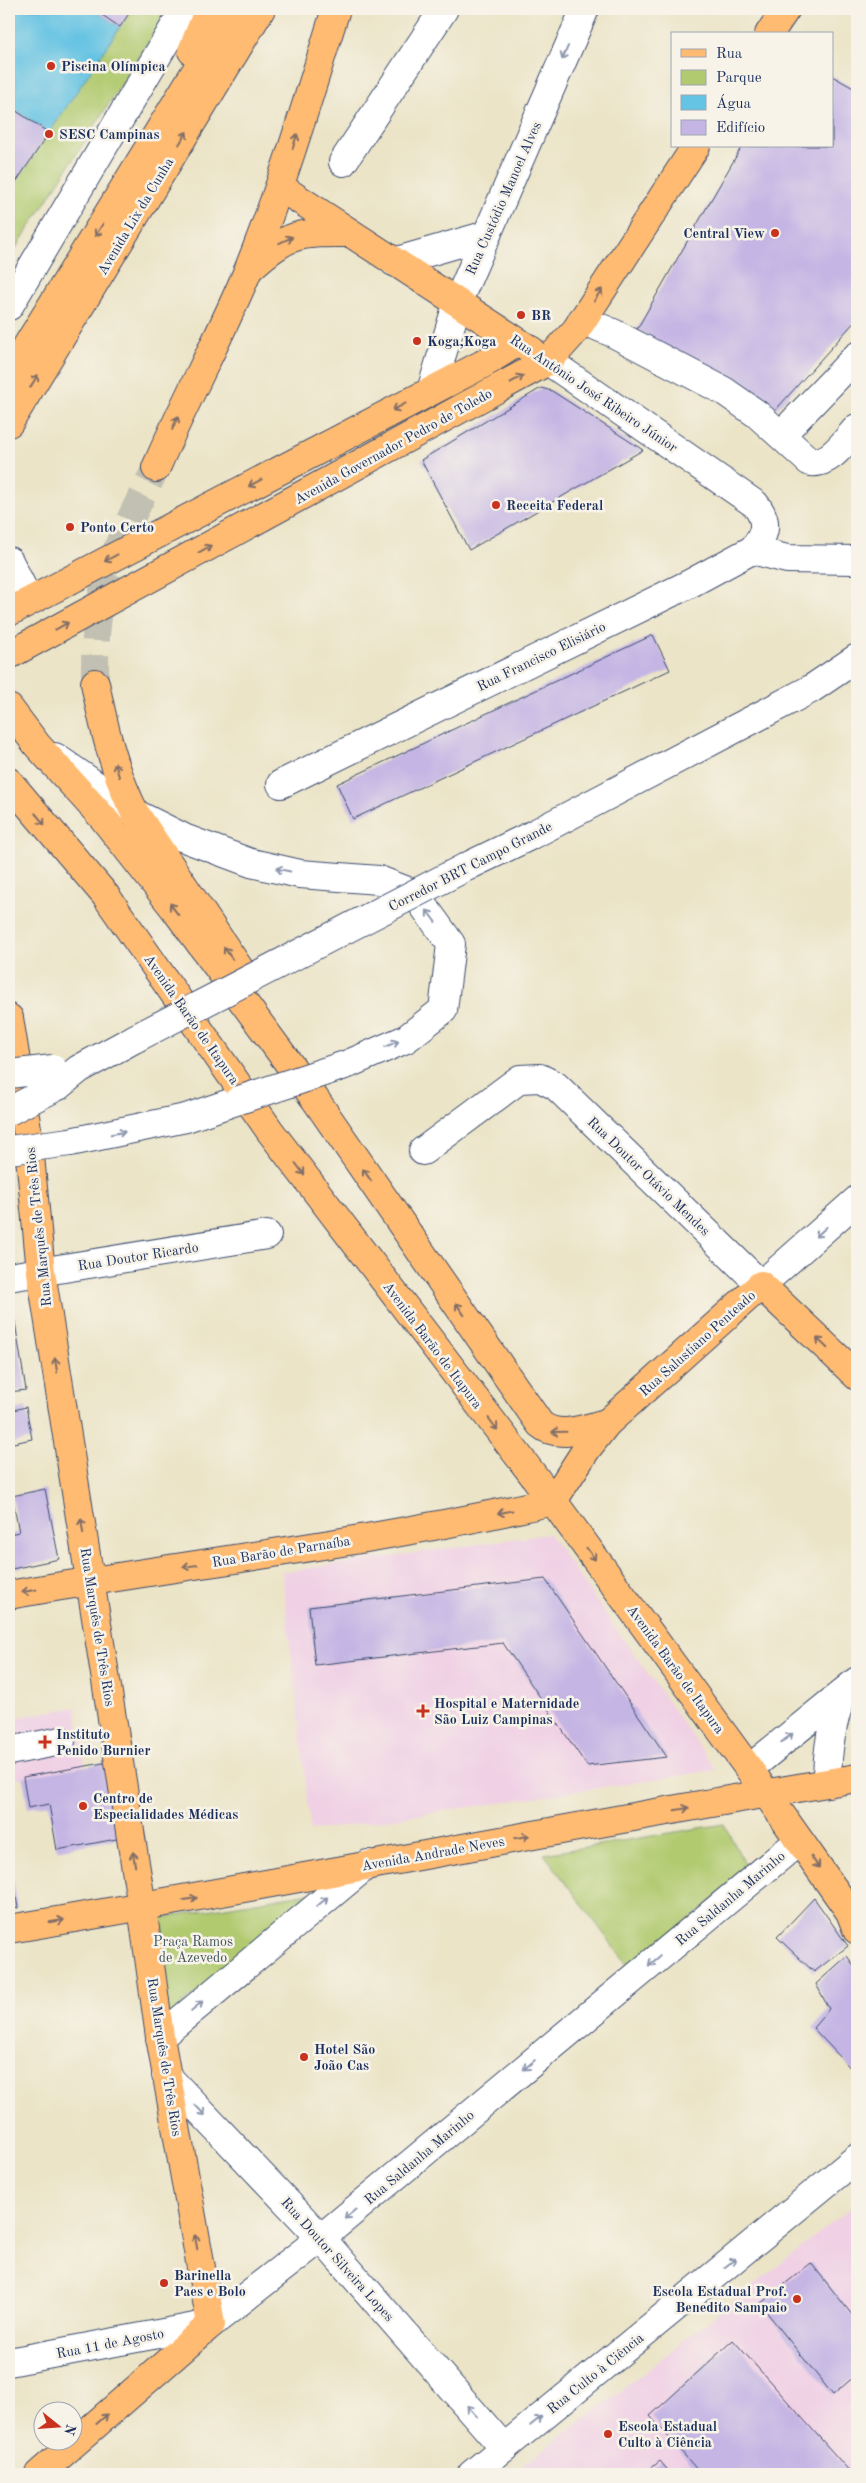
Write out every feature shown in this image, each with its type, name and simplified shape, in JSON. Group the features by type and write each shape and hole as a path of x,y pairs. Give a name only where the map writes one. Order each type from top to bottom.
{"main road":[{"path":"122,193 199,37 209,9"},
{"name":"Avenida Lix da Cunha","path":"9,374 234,9"},
{"name":"Avenida Lix da Cunha","path":"9,423 261,9"},
{"path":"156,468 182,407 248,270 280,187 336,9"},
{"path":"770,32 786,9"},
{"name":"Avenida Governador Pedro de Toledo","path":"14,653 548,362 582,320 695,148"},
{"name":"Rua Antônio José Ribeiro Júnior","path":"280,187 394,262 458,301 548,362"},
{"path":"248,270 274,246 289,238 317,233 349,233"},
{"name":"Avenida Governador Pedro de Toledo","path":"19,606 431,391 482,364 518,342"},
{"path":"95,683 104,731 123,789 135,813 254,990 266,1011 272,1042"},
{"path":"9,708 37,745 124,844 316,1099 540,1424 549,1431 561,1433 607,1423"},
{"name":"Avenida Barão de Itapura","path":"9,782 106,896 270,1131 553,1501 749,1768 855,1919"},
{"name":"Rua Marquês de Três Rios","path":"9,1018 10,1060 28,1135 41,1272 142,1907 166,2075 210,2324"},
{"name":"Rua Salustiano Penteado","path":"553,1501 586,1450 607,1423 761,1285"},
{"name":"Rua Doutor Otávio Mendes","path":"761,1285 857,1376"},
{"name":"Rua Barão de Parnaíba","path":"9,1595 90,1580 302,1549 510,1511 553,1501"},
{"name":"Avenida Andrade Neves","path":"9,1929 142,1907 368,1864 857,1778"},
{"name":"Rua Saldanha Marinho","path":"39,2474 210,2324"}],"street":[{"path":"9,306 185,9"},
{"path":"343,162 444,9"},
{"name":"Rua Custódio Manoel Alves","path":"431,391 458,301 585,9"},
{"path":"394,262 487,234"},
{"path":"582,320 613,334 743,402 810,462 819,462 830,456 857,428"},
{"path":"781,435 857,356"},
{"name":"Rua Antônio José Ribeiro Júnior","path":"548,362 755,504 763,514 765,521 761,538 752,550"},
{"path":"752,550 787,559 857,560"},
{"name":"Rua Francisco Elisiário","path":"281,784 691,583 752,550"},
{"path":"9,561 19,606"},
{"name":"Corredor BRT Campo Grande","path":"9,1110 63,1075 811,690 857,658"},
{"path":"9,1150 70,1142 186,1118 348,1064 406,1039 443,1010 451,944 415,894 379,880 300,874 251,863 184,838 135,813 37,745"},
{"name":"Corredor BRT Campo Grande","path":"10,1060 63,1075"},
{"name":"Rua Doutor Otávio Mendes","path":"422,1151 520,1079 540,1078 556,1086 761,1285"},
{"name":"Rua Salustiano Penteado","path":"761,1285 857,1200"},
{"name":"Rua Doutor Ricardo","path":"9,1277 267,1235"},
{"path":"749,1768 850,1687"},
{"path":"827,1783 827,1757 832,1720 850,1687"},
{"path":"9,1751 61,1740"},
{"name":"Rua Saldanha Marinho","path":"210,2324 321,2238 799,1841"},
{"path":"160,2037 368,1864"},
{"name":"Rua Doutor Silveira Lopes","path":"166,2075 321,2238 504,2448"},
{"name":"Rua Culto à Ciência","path":"472,2474 857,2158"},
{"name":"Rua 11 de Agosto","path":"9,2362 210,2324"}],"shaded area":[{"name":"Hospital e Maternidade São Luiz Campinas","path":"549,1534 716,1770 311,1831 282,1572","holes":["545,1579 667,1757 587,1766 503,1643 315,1665 309,1607"]},
{"name":"Instituto Penido Burnier","path":"76,1707 85,1766 9,1780 9,1719"},
{"name":"Escola Estadual Prof. Benedito Sampaio","path":"857,2203 857,2474 511,2474 617,2394"}],"green space":[{"name":"SESC Campinas","path":"9,9 170,9 9,259"},
{"path":"724,1824 748,1870 631,1970 544,1854"},
{"name":"Praça Ramos de Azevedo","path":"316,1892 165,2020 153,1919"}],"water":[{"name":"Piscina Olímpica","path":"9,9 93,9 120,27 49,133 9,106"}],"building":[{"path":"93,9 132,9 120,27"},
{"name":"Central View","path":"834,77 857,90 857,319 771,415 637,329 741,148 834,148"},
{"path":"9,106 49,133 12,188 9,185"},
{"name":"Receita Federal","path":"541,388 552,391 643,450 469,550 421,460"},
{"path":"653,635 670,670 353,819 337,784"},
{"path":"9,1304 12,1304 26,1390 9,1392"},
{"path":"26,1407 32,1439 9,1444 9,1411"},
{"path":"45,1489 59,1559 12,1569 9,1534 19,1532 12,1496"},
{"path":"545,1579 667,1757 587,1766 503,1643 315,1665 309,1607"},
{"name":"Centro de Especialidades Médicas","path":"109,1762 122,1838 57,1850 49,1804 28,1808 23,1777"},
{"path":"9,1854 18,1908 9,1910"},
{"path":"814,1898 848,1946 814,1972 777,1937"},
{"path":"847,1956 857,1970 857,2075 813,2028 829,2009 816,1984"},
{"path":"811,2263 857,2321 857,2374 833,2395 760,2304"},
{"path":"733,2340 852,2474 701,2474 650,2416"},
{"path":"660,2461 671,2474 644,2474"}],"tunnel":[{"path":"95,683 97,623 104,587 120,541 156,468"}],"place":[{"name":"Piscina Olímpica","path":"51,66"},
{"name":"SESC Campinas","path":"49,134"},
{"name":"Central View","path":"775,233"},
{"name":"BR","path":"521,315"},
{"name":"Koga,Koga","path":"417,341"},
{"name":"Receita Federal","path":"496,505"},
{"name":"Ponto Certo","path":"70,527"},
{"name":"Hospital e Maternidade São Luiz Campinas","path":"423,1711"},
{"name":"Instituto Penido Burnier","path":"45,1742"},
{"name":"Centro de Especialidades Médicas","path":"83,1806"},
{"name":"Hotel São João Cas","path":"304,2057"},
{"name":"Barinella Paes e Bolo","path":"164,2283"},
{"name":"Escola Estadual Prof. Benedito Sampaio","path":"797,2299"},
{"name":"Escola Estadual Culto à Ciência","path":"608,2434"}]}
